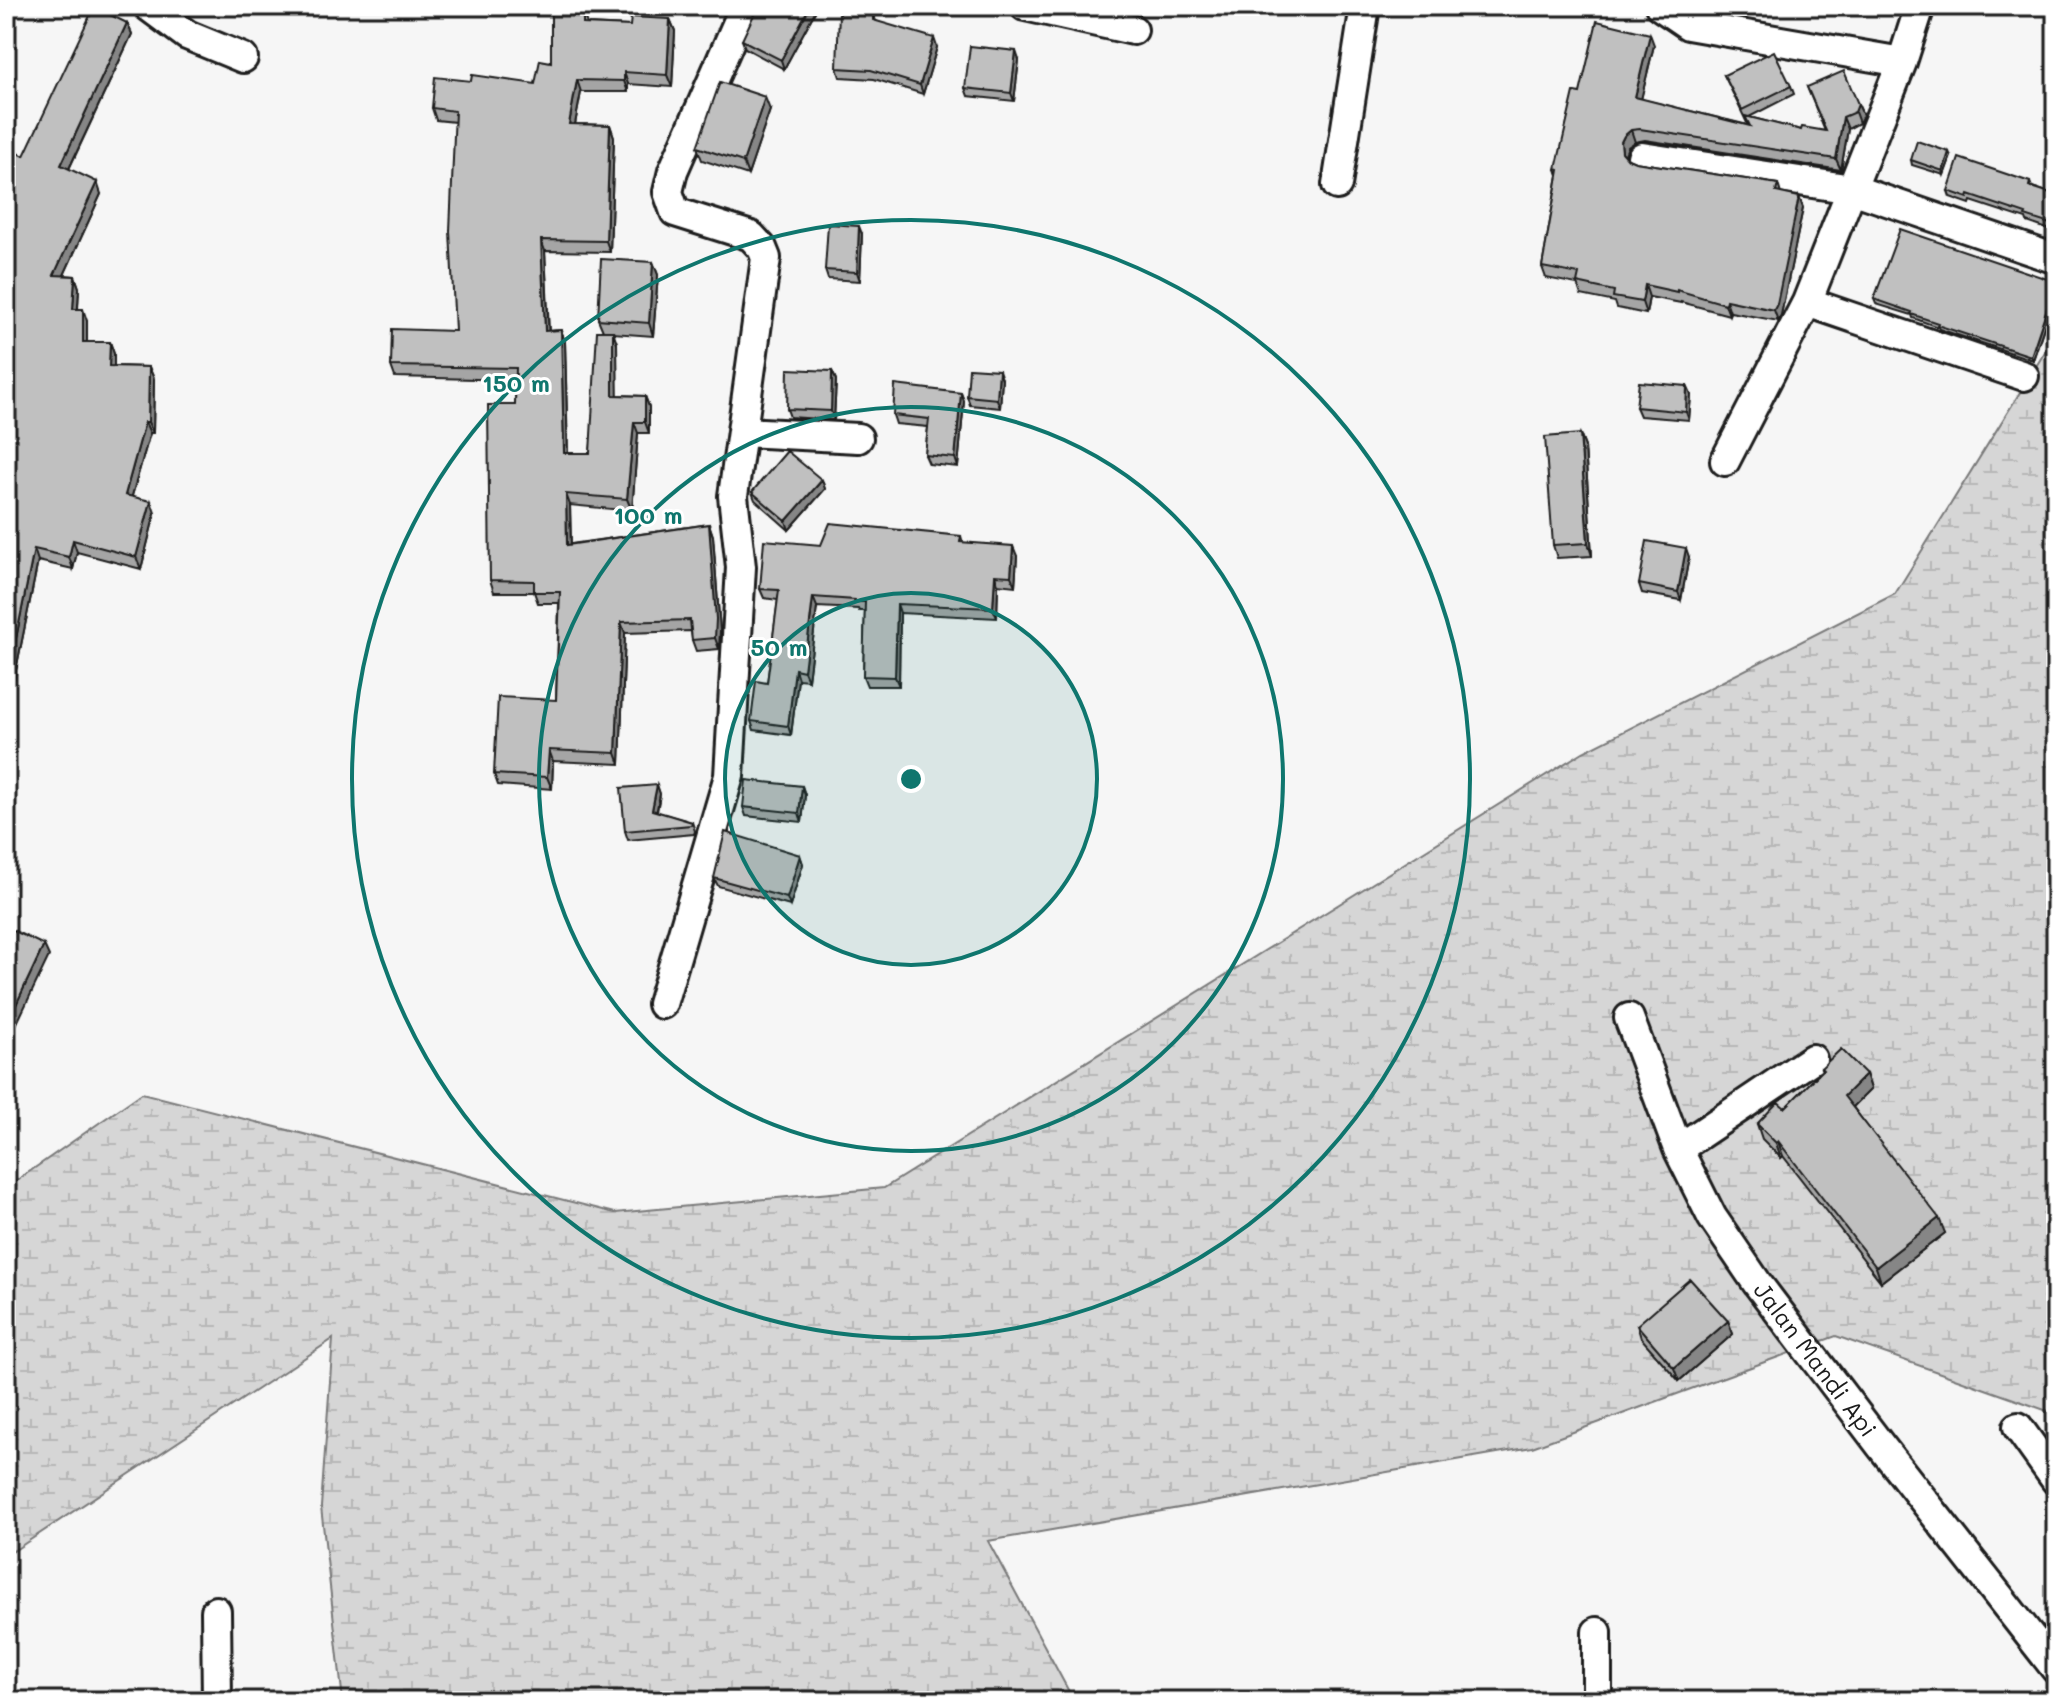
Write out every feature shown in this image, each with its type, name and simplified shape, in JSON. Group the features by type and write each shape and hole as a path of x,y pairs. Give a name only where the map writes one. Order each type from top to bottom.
{"street":[{"path":"148,6 187,35 243,58"},
{"path":"662,1004 729,776 741,567 733,496 766,258 751,236 675,212 668,192 673,171 745,6"},
{"path":"1025,6 1133,30"},
{"path":"1337,185 1365,6"},
{"path":"1660,6 1688,25 1902,62"},
{"path":"1725,461 1807,302 1902,62 1920,6"},
{"path":"1642,157 1852,189 2056,259"},
{"path":"1807,302 2024,376"},
{"path":"742,432 858,438"},
{"name":"Jalan Mandi Api","path":"1629,1018 1678,1149 1712,1217 1757,1283 1881,1446 2056,1669"},
{"path":"1678,1149 1812,1059"},
{"path":"2018,1427 2056,1480"},
{"path":"216,1611 217,1701"},
{"path":"1597,1632 1597,1701"}],"green space":[{"path":"2056,334 2056,1414 1836,1336 1532,1447 988,1541 1074,1701 343,1701 321,1507 333,1339 6,1556 6,1188 142,1093 615,1213 884,1188 1583,752 1895,594"}],"building":[{"path":"758,6 775,6 782,10 783,6 810,6 781,60 742,40"},
{"path":"94,7 127,23 61,165 97,182 54,275 75,276 73,309 83,309 83,342 110,342 109,366 149,367 148,422 145,422 125,495 151,501 136,557 73,540 69,557 34,549 10,668 6,667 6,147 24,156"},
{"path":"551,11 583,13 583,24 630,26 631,17 670,19 667,75 624,72 624,81 577,80 569,124 610,125 606,241 541,240 545,331 561,330 564,453 590,453 597,331 613,331 613,395 645,396 645,422 634,422 627,499 566,494 567,545 709,524 716,619 715,638 692,640 690,620 621,622 616,753 549,750 547,777 494,774 498,697 556,700 560,592 534,592 534,581 490,580 488,405 515,405 516,368 391,366 392,329 455,331 450,231 455,111 432,108 435,77 471,81 472,75 535,84 540,60 551,62"},
{"path":"839,12 873,14 873,20 934,38 920,85 871,70 837,68"},
{"path":"1597,21 1650,34 1635,97 1750,126 1745,116 1801,130 1802,127 1826,131 1807,87 1844,71 1858,104 1855,112 1843,117 1836,159 1640,129 1631,130 1621,142 1622,152 1635,162 1778,184 1776,192 1799,197 1774,310 1726,300 1725,304 1677,290 1645,285 1642,302 1613,297 1614,291 1577,283 1579,274 1542,267 1559,170 1556,169 1574,92 1580,93"},
{"path":"970,46 1016,51 1011,93 965,88"},
{"path":"1774,51 1791,86 1742,110 1724,75"},
{"path":"720,82 765,97 743,162 697,147"},
{"path":"1917,141 1949,152 1943,171 1911,160"},
{"path":"1959,158 2030,182 2029,186 2056,195 2056,226 1969,195 1968,198 1948,191"},
{"path":"828,224 859,226 857,272 825,270"},
{"path":"1900,229 2056,282 2056,310 2047,308 2031,356 1937,325 1912,312 1874,299"},
{"path":"601,259 653,262 649,323 598,319"},
{"path":"969,368 999,370 997,399 967,396"},
{"path":"788,369 832,371 831,411 787,409"},
{"path":"1639,382 1687,386 1686,412 1636,407"},
{"path":"895,385 961,393 955,458 925,455 929,419 893,415"},
{"path":"1580,434 1588,543 1553,545 1545,437"},
{"path":"787,451 822,480 786,521 752,492"},
{"path":"830,523 961,536 960,542 1013,546 1011,576 995,575 993,608 897,604 895,677 863,676 865,602 813,597 804,671 795,669 788,726 751,721 756,681 767,683 779,590 760,589 764,540 821,545"},
{"path":"1647,541 1686,548 1678,592 1639,584"},
{"path":"746,780 802,786 799,813 743,807"},
{"path":"657,785 652,810 692,822 691,825 625,831 621,788"},
{"path":"725,832 800,855 787,898 714,878"},
{"path":"6,927 44,945 6,1026"},
{"path":"1841,1049 1866,1074 1844,1096 1939,1218 1876,1267 1778,1141 1776,1143 1757,1124 1778,1102 1785,1108"},
{"path":"1690,1279 1728,1321 1674,1368 1637,1325"}]}
